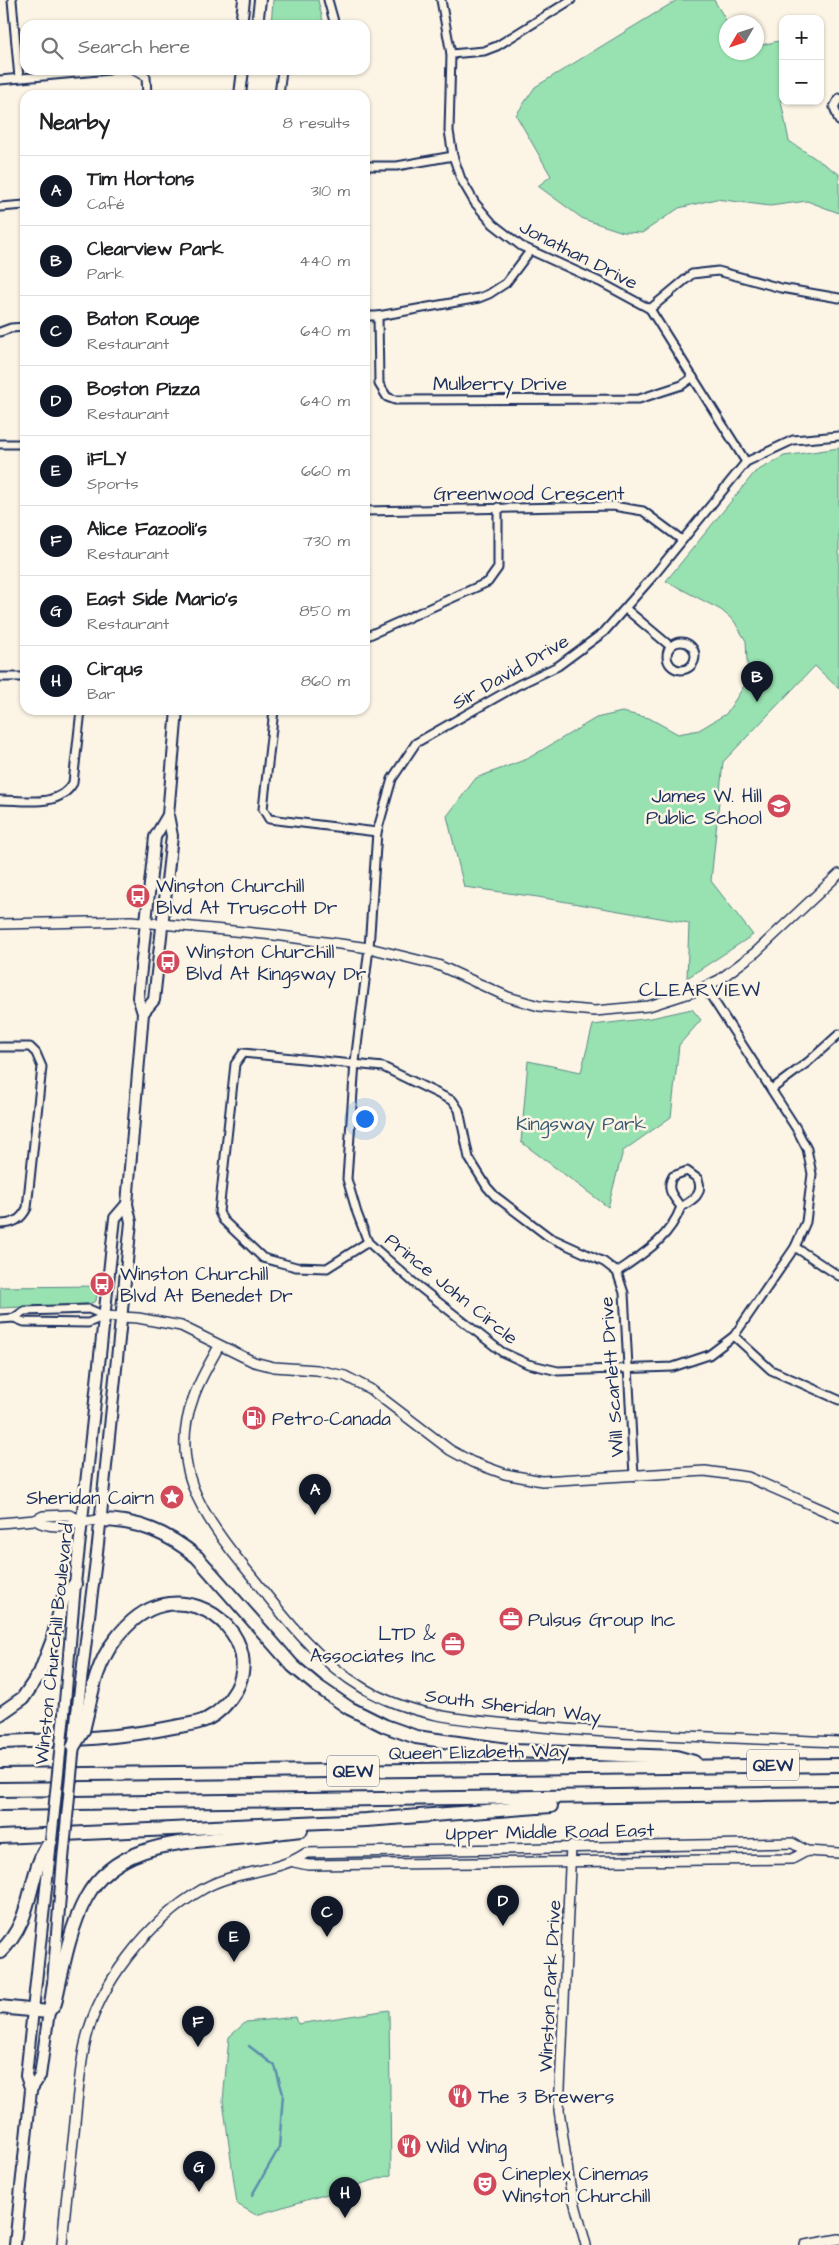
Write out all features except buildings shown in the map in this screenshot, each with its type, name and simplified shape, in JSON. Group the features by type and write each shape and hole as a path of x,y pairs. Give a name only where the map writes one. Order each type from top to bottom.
{"highway":[{"path":"100,1520 143,1525 180,1542 197,1557 293,1666 317,1686 349,1708 384,1726 416,1737 514,1751 676,1758 707,1765"},
{"path":"0,1714 23,1698 40,1673 52,1642 64,1599 75,1584"},
{"path":"0,1742 141,1734 206,1720 221,1710 241,1680 243,1659 236,1638 213,1613 192,1604 164,1604 142,1613 125,1627 109,1648 82,1714 83,1731 73,1746"},
{"name":"Queen Elizabeth Way","path":"0,1775 707,1765 839,1765"},
{"name":"QEW","path":"0,1804 839,1793"},
{"path":"0,1837 366,1820 566,1805 597,1797"},
{"path":"0,2007 48,2012 55,2004 74,1930 86,1898 104,1874 120,1861 142,1851 171,1844 335,1826 366,1820"},
{"path":"0,1952 13,1937 25,1915 45,1859 42,1852 51,1841"}],"main road":[{"path":"242,20 244,0"},
{"path":"258,20 260,0"},
{"path":"241,90 242,75"},
{"name":"Winston Churchill Boulevard","path":"143,1013 154,1000 163,925 172,836 168,815 177,715"},
{"name":"Winston Churchill Boulevard","path":"82,1714 131,1222 127,1204 143,1013 138,997 155,837 168,815"},
{"name":"Winston Churchill Boulevard","path":"51,1841 75,1584 115,1218 127,1204"},
{"name":"Winston Churchill Boulevard","path":"31,2090 40,2076 53,1982 73,1746"},
{"name":"Winston Churchill Boulevard","path":"15,2245 31,2090 26,2076 45,1859"}],"street":[{"path":"12,0 19,78"},
{"path":"328,0 334,20"},
{"name":"Jonathan Drive","path":"441,0 450,54 449,131 452,156 461,179 475,202 502,233 530,251 600,282 650,309 746,462"},
{"path":"450,54 477,52 497,46 570,0"},
{"path":"0,80 53,75"},
{"path":"143,75 146,77 147,90"},
{"path":"280,90 281,75"},
{"path":"839,98 834,107 839,120"},
{"path":"370,166 397,166 452,156"},
{"path":"0,207 20,205"},
{"path":"370,316 479,298 490,294 506,283 530,251"},
{"path":"650,309 692,274 718,271 781,288 839,298"},
{"name":"Mulberry Drive","path":"378,316 379,384 387,397 395,400 639,399 682,385 693,377"},
{"path":"0,332 20,327"},
{"name":"Sir David Drive","path":"369,948 378,832 392,779 416,743 518,685 558,666 604,632 626,609 746,462 793,440 839,436"},
{"path":"0,444 20,444"},
{"name":"Greenwood Crescent","path":"370,511 613,506 643,511 682,540"},
{"path":"370,635 488,582 498,568 498,507"},
{"path":"626,609 670,646"},
{"path":"680,642 690,646 695,656 691,666 681,670 671,666 666,657 670,646 680,642"},
{"path":"0,677 20,677"},
{"path":"0,800 53,800 68,792 73,783 80,715"},
{"path":"273,715 263,809 268,819 378,832"},
{"path":"0,924 131,922 274,935 369,948 438,965 508,997 539,1006 595,1011 649,1006 705,987 719,980 756,952 839,874"},
{"name":"Prince John Circle","path":"369,948 363,981 347,1179 356,1213 368,1242 413,1282 502,1352 528,1364 558,1371 673,1367 709,1355 734,1336 795,1247 806,1222 812,1174 807,1150 772,1089 705,987"},
{"path":"772,1089 808,1062 839,1034"},
{"path":"0,1047 30,1047 36,1053 42,1067 27,1208 23,1216 17,1221 0,1224"},
{"path":"356,1062 243,1053 235,1064 219,1212 222,1220 263,1258 296,1267 326,1268 368,1242"},
{"name":"Will Scarlett Drive","path":"356,1062 383,1067 454,1101 459,1110 468,1158 495,1196 549,1237 604,1262 617,1272 624,1293 634,1476"},
{"path":"617,1272 666,1235 674,1226 681,1207 696,1197 700,1189 698,1179 687,1171 673,1176 669,1185 671,1194 681,1207"},
{"path":"795,1247 839,1276"},
{"path":"14,1318 24,1311 89,1309 104,1316 181,1326 254,1362 317,1370 345,1376 370,1389 450,1450 472,1462 505,1474 542,1481 705,1471 730,1472 748,1477 839,1517"},
{"path":"0,1319 14,1318 24,1322 88,1323 104,1316"},
{"path":"734,1336 771,1370 839,1400"},
{"name":"South Sheridan Way","path":"219,1346 195,1393 187,1420 186,1458 195,1496 218,1536 287,1621 326,1661 363,1688 406,1707 460,1719 645,1735 839,1742"},
{"path":"0,1523 35,1520 43,1516 69,1515 83,1521 100,1520"},
{"name":"Upper Middle Road East","path":"62,2245 84,2047 98,2008 127,1956 164,1918 204,1888 226,1878 294,1862 306,1853 571,1846 792,1843 807,1850 839,1853"},
{"name":"Winston Park Drive","path":"571,1846 559,2110 570,2186 586,2245"},
{"name":"Upper Middle Road East","path":"294,1862 308,1865 792,1859 807,1850"},
{"path":"805,2245 839,2239"}],"green space":[{"path":"273,0 318,0 323,20 271,20"},
{"path":"677,0 714,0 723,15 719,15 719,60 764,60 764,44 779,41 779,105 782,105 789,141 839,174 839,213 807,201 770,206 716,199 679,208 642,233 623,232 583,219 538,186 551,176 516,115 535,87"},
{"path":"839,448 839,689 815,666 723,762 711,881 753,935 687,978 689,923 538,897 464,887 447,816 476,778 527,759 596,718 622,712 649,718 678,734 699,730 726,714 748,680 746,641 734,621 721,610 666,581 755,472 784,456"},
{"name":"Kingsway Park","path":"692,1009 701,1020 679,1045 671,1117 623,1151 608,1207 521,1142 528,1061 581,1072 593,1025 651,1018"},
{"path":"98,1286 96,1301 89,1304 0,1308 0,1287"},
{"path":"389,2010 391,2175 256,2215 237,2204 223,2101 229,2037 246,2022 296,2017 298,2024"}],"waterway":[{"path":"249,2046 275,2066 283,2094 279,2148 252,2195"}],"place":[{"name":"Clearview Park","path":"757,702"},
{"name":"James W. Hill Public School","path":"779,806"},
{"name":"Winston Churchill Blvd At Truscott Dr","path":"138,896"},
{"name":"Winston Churchill Blvd At Kingsway Dr","path":"168,962"},
{"name":"Winston Churchill Blvd At Benedet Dr","path":"102,1284"},
{"name":"Petro-Canada","path":"254,1418"},
{"name":"Sheridan Cairn","path":"172,1497"},
{"name":"Tim Hortons","path":"315,1515"},
{"name":"Pulsus Group Inc","path":"511,1619"},
{"name":"LTD & Associates Inc","path":"453,1644"},
{"name":"Boston Pizza","path":"503,1926"},
{"name":"Baton Rouge","path":"327,1937"},
{"name":"iFLY","path":"234,1962"},
{"name":"Alice Fazooli's","path":"198,2047"},
{"name":"The 3 Brewers","path":"460,2096"},
{"name":"Wild Wing","path":"409,2146"},
{"name":"Cineplex Cinemas Winston Churchill","path":"485,2184"},
{"name":"East Side Mario's","path":"199,2192"},
{"name":"Cirqus","path":"345,2218"}],"district":[{"name":"CLEARVIEW","path":"700,989"}]}
